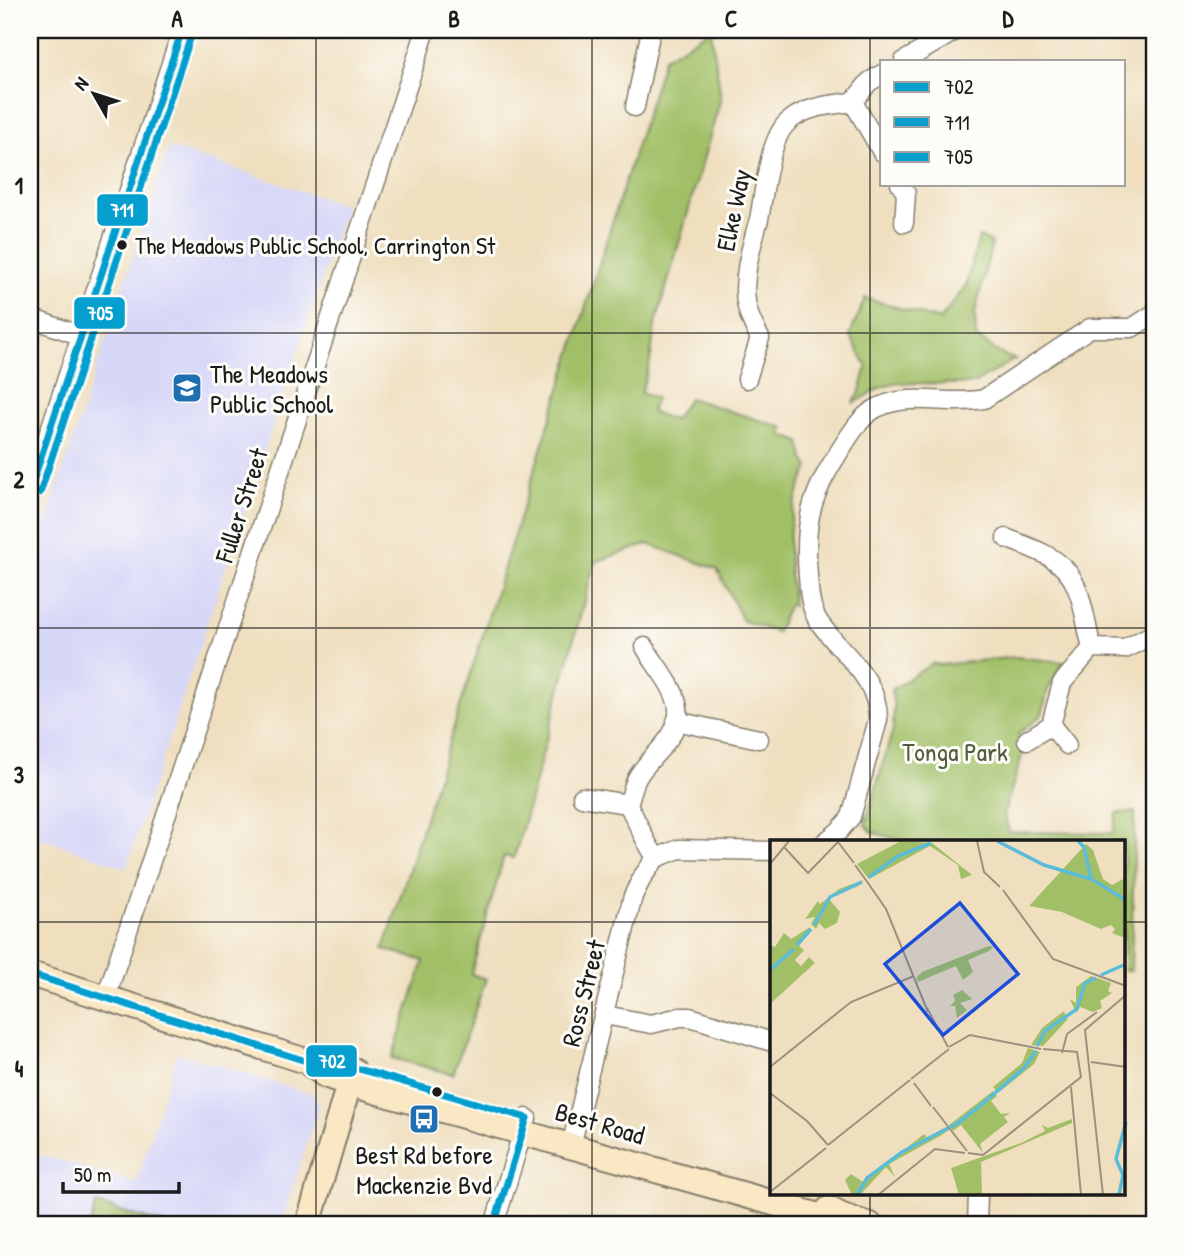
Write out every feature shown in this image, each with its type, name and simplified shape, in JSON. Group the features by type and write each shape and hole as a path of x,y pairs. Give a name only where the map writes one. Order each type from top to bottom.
{"main road":[{"name":"Best Road","path":"30,974 306,1061 325,1075 352,1076 573,1139 823,1217 842,1216"},
{"path":"308,1225 352,1076"},
{"name":"Best Road","path":"573,1139 770,1190"},
{"name":"Best Road","path":"787,1196 870,1225"}],"street":[{"path":"30,490 182,30"},
{"name":"Fuller Street","path":"106,997 426,30"},
{"path":"635,107 652,30"},
{"path":"906,60 957,30"},
{"path":"880,75 869,82 853,102 880,149"},
{"name":"Elke Way","path":"747,379 760,338 747,313 745,292 748,252 759,218 771,157 785,124 806,109 853,102"},
{"path":"901,186 906,193 905,223"},
{"path":"828,840 850,817 878,720 877,700 864,674 819,622 813,612 810,593 806,531 810,507 818,488 852,433 864,417 876,408 894,402 968,402 984,399 1090,328 1132,328 1155,313"},
{"path":"30,318 82,336"},
{"path":"1006,538 1051,558 1066,569 1079,593 1091,648"},
{"path":"1091,648 1125,649 1155,632"},
{"path":"645,647 653,664 668,682 678,710 674,732 636,779 628,804 656,858 678,849 770,851"},
{"path":"1027,740 1051,725 1062,682 1091,648"},
{"path":"676,720 759,739"},
{"path":"1051,725 1067,746"},
{"path":"582,797 628,804"},
{"name":"Ross Street","path":"573,1139 633,897 656,858"},
{"path":"605,1015 651,1024 690,1017 770,1041"},
{"path":"494,1225 525,1125"},
{"path":"977,1225 978,1196"}],"shaded area":[{"name":"The Meadows Public School","path":"169,147 346,206 126,868 30,834 30,570"},
{"path":"177,1053 312,1094 319,1105 281,1225 30,1225 30,1152 136,1183"}],"green space":[{"path":"711,30 721,98 655,326 650,362 641,393 656,398 651,412 674,420 689,398 784,428 782,435 800,442 809,467 795,502 789,535 793,606 789,604 777,632 743,621 717,569 648,544 595,562 514,858 504,856 471,974 486,979 453,1074 392,1058 424,961 384,949 664,58"},
{"path":"979,237 992,243 975,313 976,337 998,353 1015,359 973,384 898,383 882,387 853,404 867,367 850,335 865,298 940,320 966,285"},
{"name":"Tonga Park","path":"1016,657 1064,662 1048,689 1042,715 1018,734 1025,746 1004,813 1009,832 1113,833 1117,813 1135,812 1131,971 1126,970 1126,840 901,840 872,832 865,825 893,729 894,705 891,690 933,663 940,665"},
{"path":"97,1204 167,1225 90,1225"}],"transit line":[{"name":"711","path":"30,490 182,30"},
{"name":"705","path":"40,493 192,33"},
{"name":"702","path":"30,974 306,1061 328,1060 527,1118 494,1225"}],"place":[{"name":"The Meadows Public School, Carrington St","path":"122,245"},
{"name":"The Meadows Public School","path":"187,388"},
{"name":"Best Rd before Mackenzie Bvd","path":"424,1119"}]}
